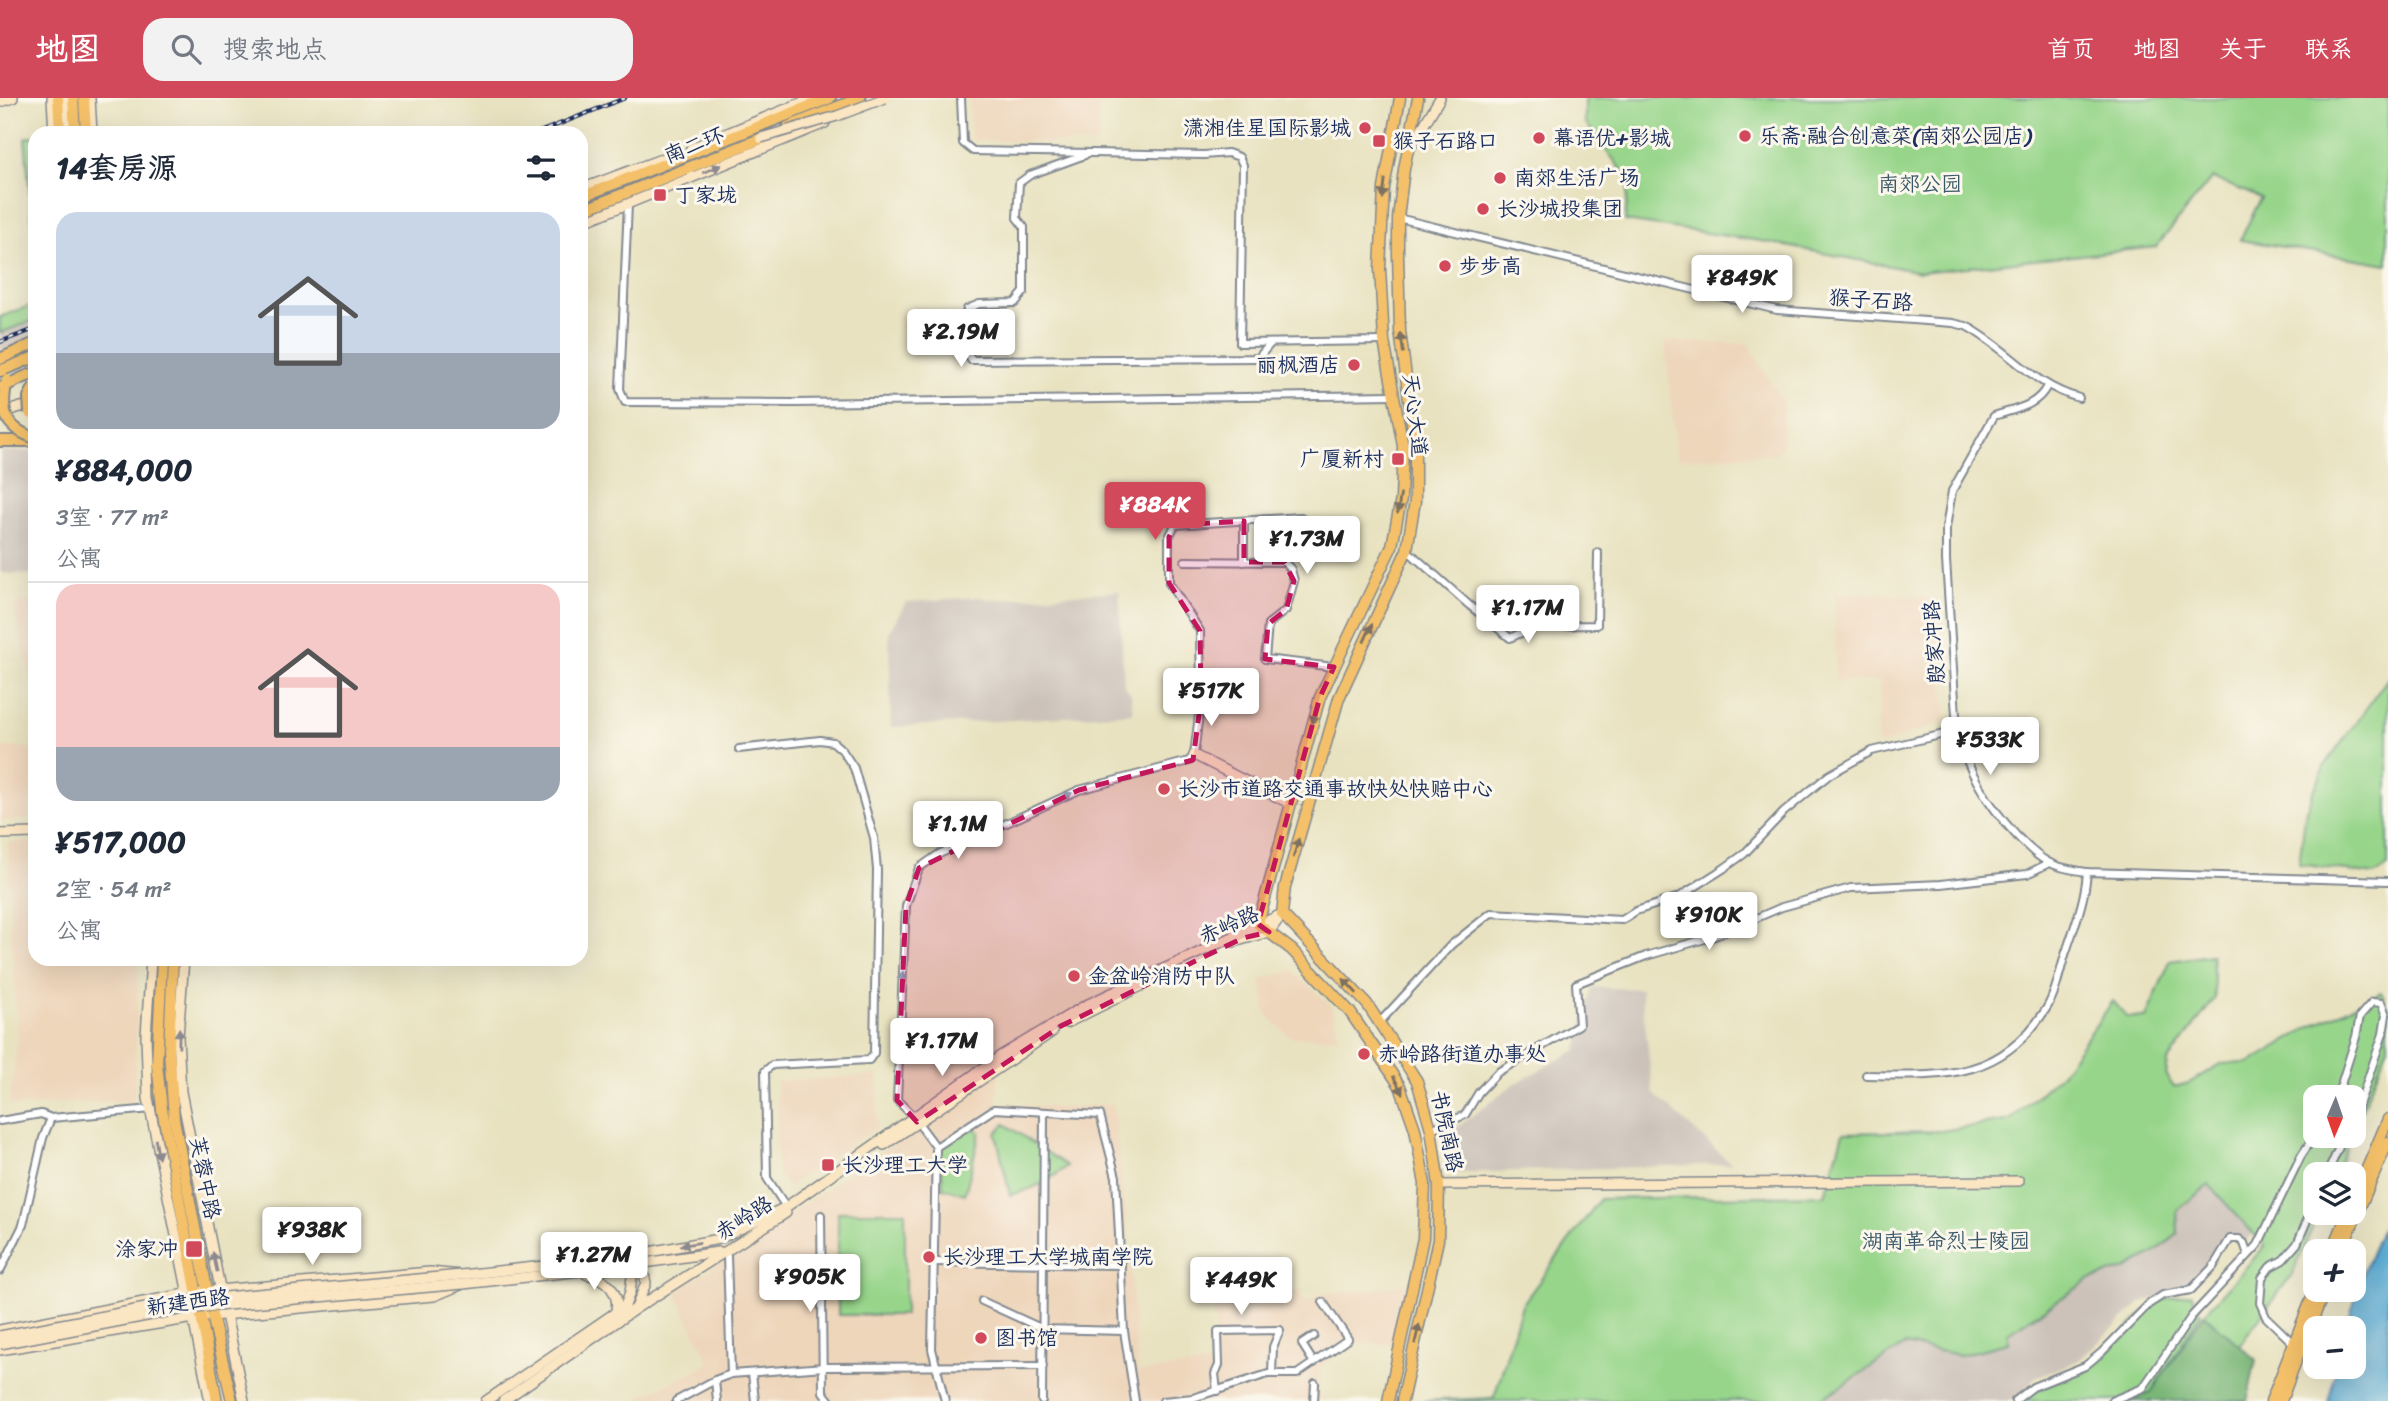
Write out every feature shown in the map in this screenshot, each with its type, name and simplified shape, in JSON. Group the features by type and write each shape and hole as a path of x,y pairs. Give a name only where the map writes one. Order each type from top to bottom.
{"highway":[{"path":"66,98 68,126"},
{"path":"84,98 86,126"},
{"name":"南二环","path":"588,208 830,98"},
{"name":"南二环","path":"588,194 860,98"},
{"path":"0,359 28,346"},
{"path":"0,371 28,360"},
{"path":"28,362 7,380 0,407 10,426 28,435"},
{"path":"0,388 28,376"},
{"path":"0,441 28,439"}],"main road":[{"path":"0,102 13,98"},
{"path":"52,98 54,126"},
{"path":"90,98 92,126"},
{"path":"760,132 814,98"},
{"path":"588,186 814,98"},
{"path":"760,132 828,118 883,98"},
{"path":"588,220 883,98"},
{"name":"天心大道","path":"1258,923 1320,696 1392,546 1401,499 1403,446 1384,341 1380,270 1381,210 1398,98"},
{"name":"天心大道","path":"1282,915 1285,887 1339,698 1407,550 1415,500 1415,444 1400,331 1398,218 1418,98"},
{"path":"1407,155 1440,98"},
{"path":"0,414 28,407"},
{"path":"1194,754 1290,803"},
{"path":"0,834 28,834"},
{"name":"赤岭路","path":"503,1401 635,1309 767,1226 1002,1055 1086,1005 1258,923 1282,915"},
{"name":"赤岭路","path":"636,1259 719,1239 786,1207 915,1119 1061,1026 1242,937 1269,932 1282,915"},
{"name":"书院南路","path":"1282,915 1367,1004 1417,1081 1432,1129 1439,1185 1438,1240 1402,1401"},
{"name":"书院南路","path":"1258,923 1292,950 1350,1012 1400,1086 1415,1129 1424,1184 1423,1238 1388,1401"},
{"path":"151,966 146,1067 156,1109"},
{"name":"芙蓉中路","path":"162,966 156,1109 197,1317 217,1401"},
{"name":"芙蓉中路","path":"173,966 169,1030 171,1093 207,1291 232,1401"},
{"path":"183,966 178,1037 181,1092 244,1401"},
{"path":"2366,1171 2388,1119"},
{"path":"2347,1239 2388,1142"},
{"path":"1439,1185 2019,1181"},
{"name":"新建西路","path":"0,1344 183,1309 636,1259 725,1253"},
{"path":"635,1309 646,1283 636,1259"},
{"path":"486,1401 625,1306 636,1259"},
{"name":"新建西路","path":"0,1336 182,1301 577,1272 636,1259"},
{"name":"新建西路","path":"0,1330 207,1291 430,1272 462,1280"},
{"path":"577,1272 598,1276 609,1284 615,1294 615,1314"},
{"name":"新建西路","path":"0,1350 212,1315 434,1296 462,1280"},
{"path":"2271,1401 2310,1302"},
{"path":"2281,1401 2320,1302"},
{"path":"197,1317 210,1401"}],"street":[{"path":"961,98 963,143 973,151 1203,155 1228,153 1239,157 1243,165 1240,343 1384,341"},
{"path":"1090,153 1030,175 1019,183 1017,219 1024,227 1024,292 1015,303 979,304 967,309 964,317 964,344 971,360 1258,358 1270,343"},
{"path":"628,204 620,389 625,402 1395,395"},
{"name":"猴子石路","path":"1398,218 1777,310 1966,326 2047,386 2079,398"},
{"name":"殷家冲路","path":"2047,386 2043,394 2030,404 1994,416 1952,491 1946,528 1957,731 1963,752 1984,797 2022,841 2049,863 2063,868 2087,872 2388,881"},
{"path":"945,1401 932,1349 936,1147 897,1100 906,906 919,868 939,854 1079,790 1189,761 1194,754 1201,699 1200,631 1169,583 1169,537 1175,525 1301,517"},
{"path":"1244,521 1244,562"},
{"path":"1407,550 1469,606 1510,638 1536,626 1597,625 1598,553"},
{"path":"1185,561 1284,562 1291,569 1294,580 1286,610 1268,624 1265,659 1334,667"},
{"path":"1379,1023 1451,945 1491,913 1622,920 1636,911 1679,897 1723,869 1744,854 1784,812 1829,775 1872,751 1957,731"},
{"path":"739,749 820,740 833,742 854,768 873,838 877,870 874,1053 869,1060 772,1065 765,1071 767,1178 786,1207"},
{"path":"1432,1129 1465,1115 1479,1093 1498,1072 1579,1025 1576,984 1646,956 1715,936 1782,907 1851,888 1941,884 2027,874 2049,863"},
{"path":"1866,1074 1951,1074 1978,1068 2006,1053 2047,1008 2081,912 2087,872"},
{"path":"2341,1085 2360,1016 2372,1002 2381,1003 2386,1015 2383,1034 2366,1085"},
{"path":"0,1121 41,1114 51,1118 156,1109"},
{"path":"936,1147 994,1109 1100,1115 1116,1177 1124,1331 1135,1401"},
{"path":"1042,1401 1044,1112"},
{"path":"0,1271 23,1225 43,1138 51,1118"},
{"path":"2111,1401 2143,1388 2191,1317 2258,1245 2306,1148"},
{"path":"821,1215 825,1367 823,1392 830,1401"},
{"path":"2292,1343 2266,1317 2260,1303 2260,1290 2262,1278 2270,1267 2283,1260 2297,1244 2305,1225"},
{"path":"2015,1401 2033,1387 2085,1366 2149,1304 2163,1295 2192,1290 2213,1267 2230,1240 2239,1239 2244,1243 2248,1255"},
{"path":"725,1253 731,1374"},
{"path":"934,1262 1121,1265"},
{"path":"982,1301 1043,1329 1124,1331"},
{"path":"1163,1401 1194,1398 1272,1374 1297,1374 1348,1339 1323,1302"},
{"path":"1217,1391 1215,1374 1219,1364 1218,1331 1280,1330 1273,1347 1272,1374"},
{"path":"1314,1336 1302,1344 1314,1363"},
{"path":"676,1401 731,1374 825,1367 1042,1366"},
{"path":"752,1373 755,1401"},
{"path":"715,1380 717,1401"},
{"path":"1314,1401 1315,1384"}],"highlighted area":[{"path":"1244,521 1244,562 1284,562 1294,581 1286,610 1268,624 1265,659 1334,667 1320,697 1258,924 1269,932 1243,938 1061,1026 917,1122 897,1100 906,906 919,868 1079,790 1193,760 1201,699 1200,631 1169,583 1169,537 1175,525"}],"shaded area":[{"path":"969,98 1098,98 1098,144 971,140"},
{"path":"28,323 28,355 0,365 0,333"},
{"path":"1665,341 1748,344 1783,403 1782,446 1778,453 1677,459"},
{"path":"0,451 28,452 28,575 0,573"},
{"path":"1119,591 1124,685 1131,693 1133,713 891,727 889,632 906,602 981,597 991,600"},
{"path":"1835,592 1938,598 1946,721 1877,746 1880,681 1835,681"},
{"path":"28,601 28,665 13,606"},
{"path":"0,747 28,747 28,819 0,821"},
{"path":"8,842 28,842 28,966 139,966 134,1101 9,1106 18,1035"},
{"path":"1293,971 1333,1008 1338,1037 1290,1037 1266,1014 1261,979"},
{"path":"1592,987 1641,989 1653,1093 1732,1164 1454,1173 1452,1131 1514,1084 1577,1050"},
{"name":"长沙理工大学城南学院","path":"998,1072 997,1104 1067,1108 1113,1103 1128,1230 1138,1372 1217,1363 1213,1294 1301,1291 1302,1300 1309,1301 1320,1294 1371,1290 1408,1283 1395,1344 1351,1342 1319,1369 1319,1401 633,1401 710,1363 675,1292"},
{"path":"878,1075 877,1128 787,1187 777,1171 777,1081"},
{"path":"2209,1184 2253,1234 2244,1243 2226,1237 2215,1261 2189,1288 2142,1302 2079,1360 2035,1378 2015,1401 1818,1401 1905,1345 1960,1355 2008,1333 2089,1280 2125,1269 2176,1210"}],"green space":[{"name":"南郊公园","path":"1585,98 2388,98 2388,264 2240,240 2261,198 2212,178 2156,247 1920,272 1761,241 1625,221 1629,180 1585,122"},
{"path":"28,137 28,173 25,138"},
{"path":"28,307 28,323 0,333 0,317"},
{"path":"2388,678 2388,867 2374,875 2299,864 2306,810 2324,767"},
{"name":"湖南革命烈士陵园","path":"2212,955 2215,998 2168,1061 2166,1076 2174,1087 2189,1083 2220,1064 2249,1063 2312,1026 2381,992 2388,1007 2388,1046 2366,1099 2366,1085 2303,1085 2303,1148 2346,1148 2340,1162 2303,1162 2303,1225 2314,1225 2308,1239 2303,1239 2303,1250 2293,1273 2237,1348 2204,1314 2265,1246 2209,1185 2177,1210 2178,1234 2153,1254 2125,1269 2089,1280 2008,1333 2008,1343 1960,1355 1905,1345 1818,1401 1423,1401 1494,1398 1522,1305 1600,1199 1825,1195 1843,1133 1942,1131 2010,1120 2061,1074 2113,1001 2127,1017 2146,1018 2170,961"},
{"path":"1005,1124 1067,1166 1040,1184 1010,1195 996,1133"},
{"path":"971,1127 980,1132 965,1194 943,1188 940,1148"},
{"path":"838,1212 905,1212 905,1315 838,1315"},
{"path":"2191,1294 2201,1313 2151,1392 2128,1401 2021,1401 2043,1387 2095,1364 2154,1304 2168,1298"},
{"path":"2204,1314 2256,1360 2247,1401 2128,1401 2151,1392"}],"water":[{"path":"2388,1214 2388,1401 2328,1401 2334,1379 2366,1379 2366,1316 2350,1316 2354,1302 2366,1302 2366,1265"}],"railway":[{"path":"555,126 625,98"},
{"path":"0,342 28,332"}],"place":[{"name":"潇湘佳星国际影城","path":"1365,128"},
{"name":"乐斋·融合创意菜(南郊公园店)","path":"1745,136"},
{"name":"幕语优+影城","path":"1539,138"},
{"name":"猴子石路口","path":"1379,141"},
{"name":"南郊生活广场","path":"1500,178"},
{"name":"丁家垅","path":"660,195"},
{"name":"长沙城投集团","path":"1483,209"},
{"name":"步步高","path":"1445,266"},
{"name":"丽枫酒店","path":"1354,365"},
{"name":"广厦新村","path":"1398,459"},
{"name":"长沙市道路交通事故快处快赔中心","path":"1164,789"},
{"name":"金盆岭消防中队","path":"1074,976"},
{"name":"赤岭路街道办事处","path":"1364,1054"},
{"name":"长沙理工大学","path":"828,1165"},
{"name":"涂家冲","path":"194,1249"},
{"name":"长沙理工大学城南学院","path":"929,1257"},
{"name":"图书馆","path":"981,1338"}]}
